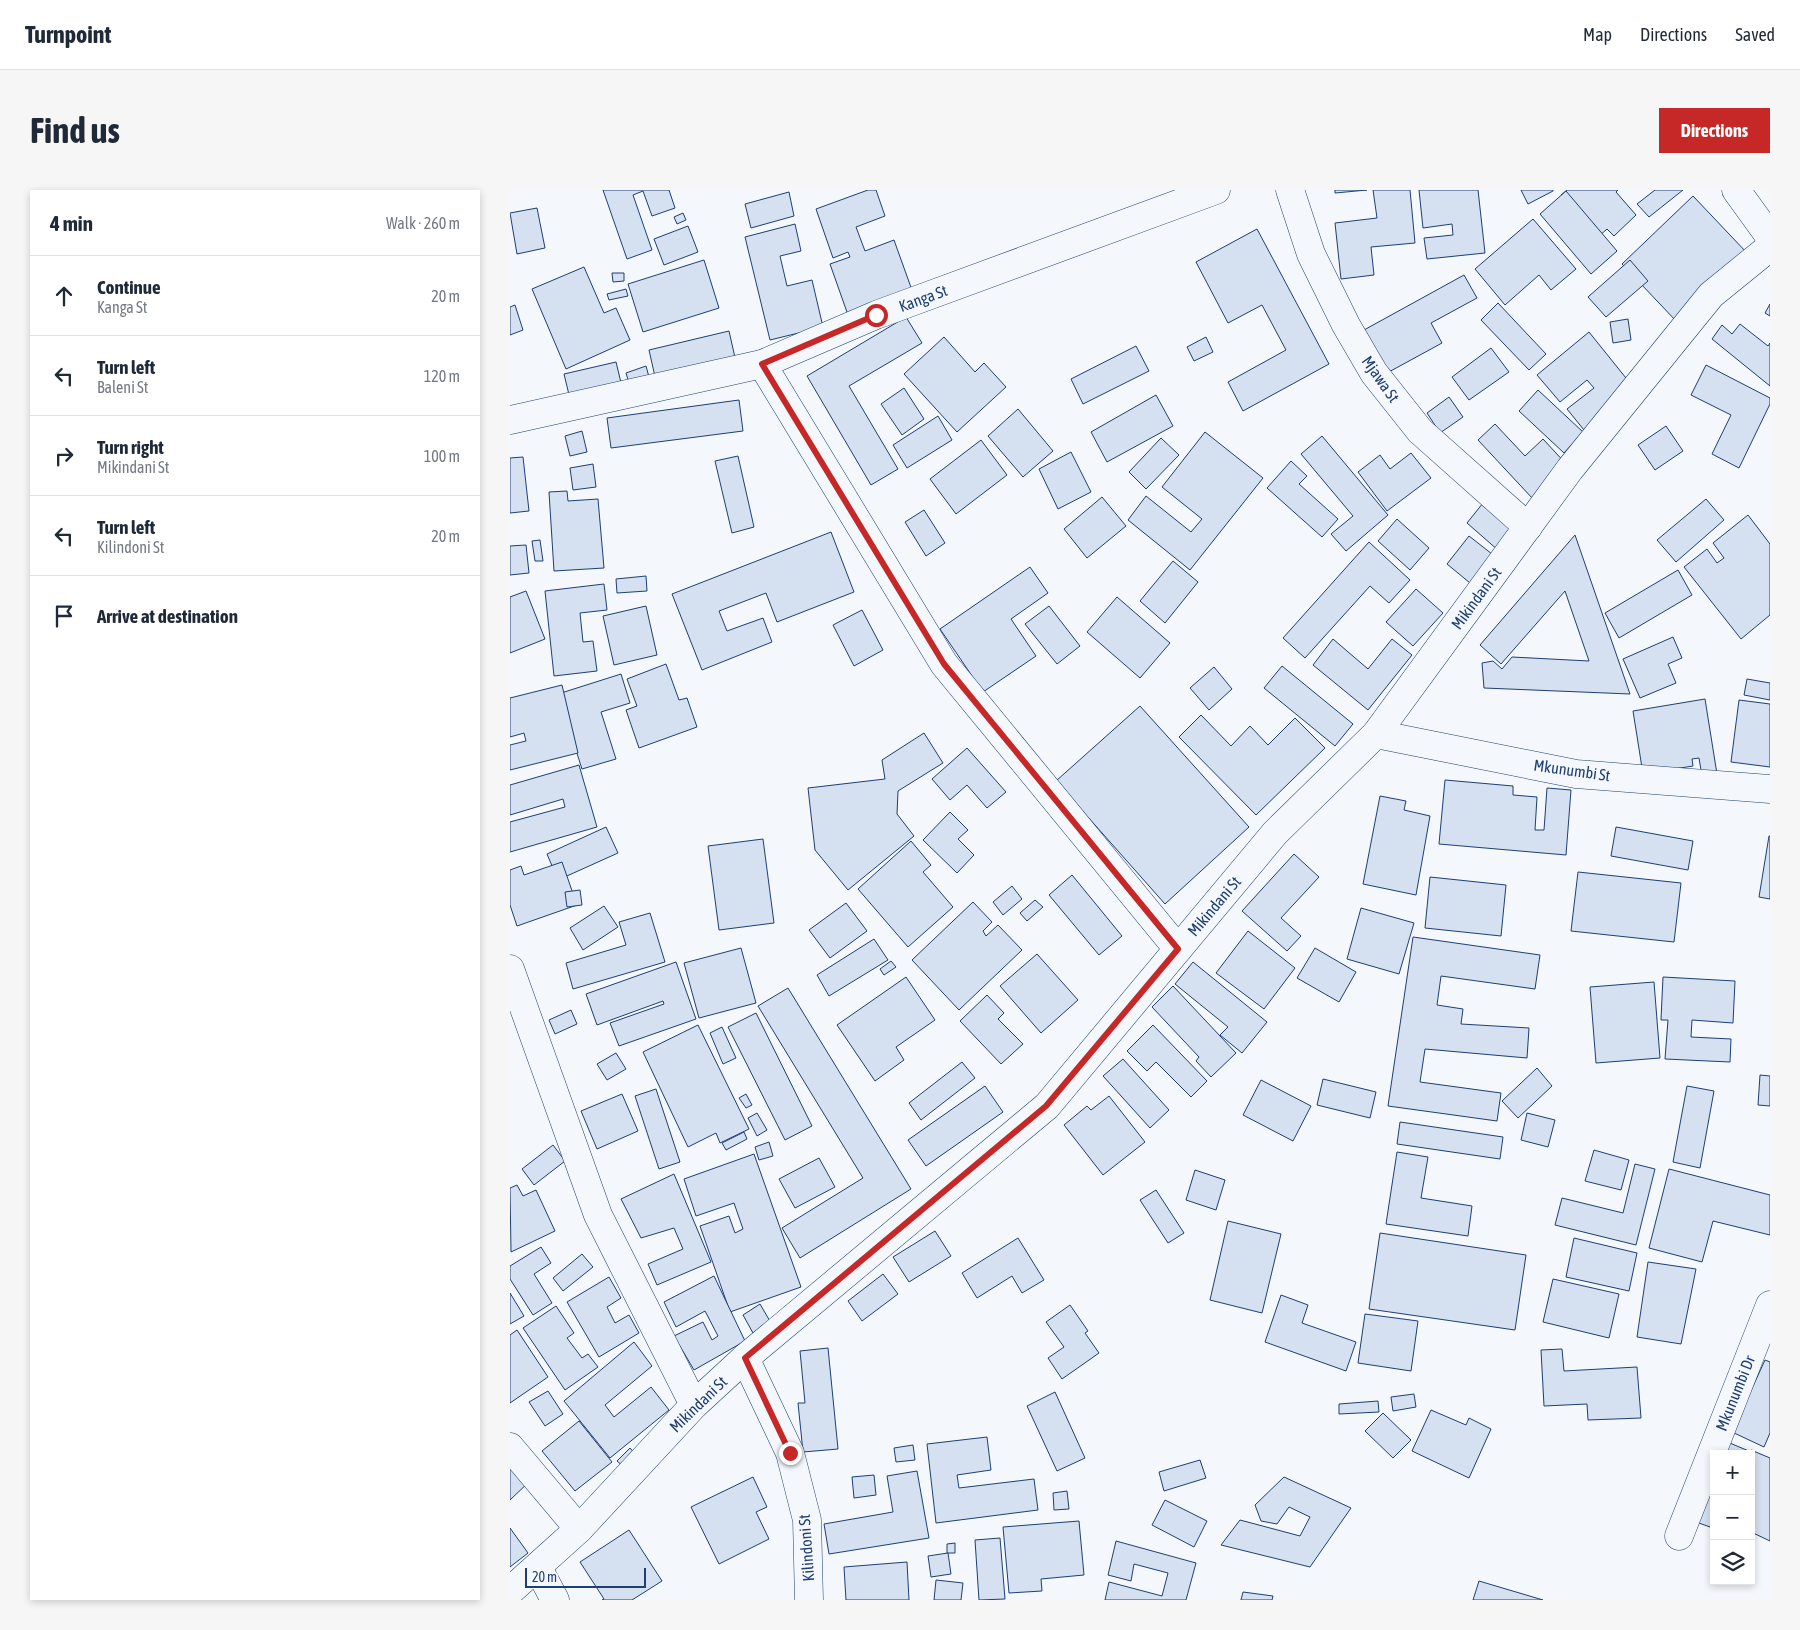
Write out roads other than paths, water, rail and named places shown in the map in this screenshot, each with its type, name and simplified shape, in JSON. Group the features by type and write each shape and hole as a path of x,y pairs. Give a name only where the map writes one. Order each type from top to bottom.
{"street":[{"name":"Kanga St","path":"510,420 762,364 876,315 1216,190"},
{"name":"Mjawa St","path":"1290,190 1311,254 1346,324 1374,373 1420,431 1528,527"},
{"path":"1736,190 1770,237"},
{"name":"Mikindani St","path":"510,1591 538,1568 579,1529 694,1405 745,1358 1046,1106 1275,833 1376,734 1570,469 1711,295 1770,246"},
{"path":"762,364 944,664 1178,949"},
{"name":"Mkunumbi St","path":"1376,734 1576,774 1770,789"},
{"path":"510,969 598,1215 694,1405"},
{"name":"Mkunumbi Dr","path":"1679,1536 1770,1305"},
{"name":"Kilindoni St","path":"745,1358 790,1453 807,1520 809,1600"},
{"path":"510,1447 579,1529"},
{"path":"538,1568 555,1600"}]}
